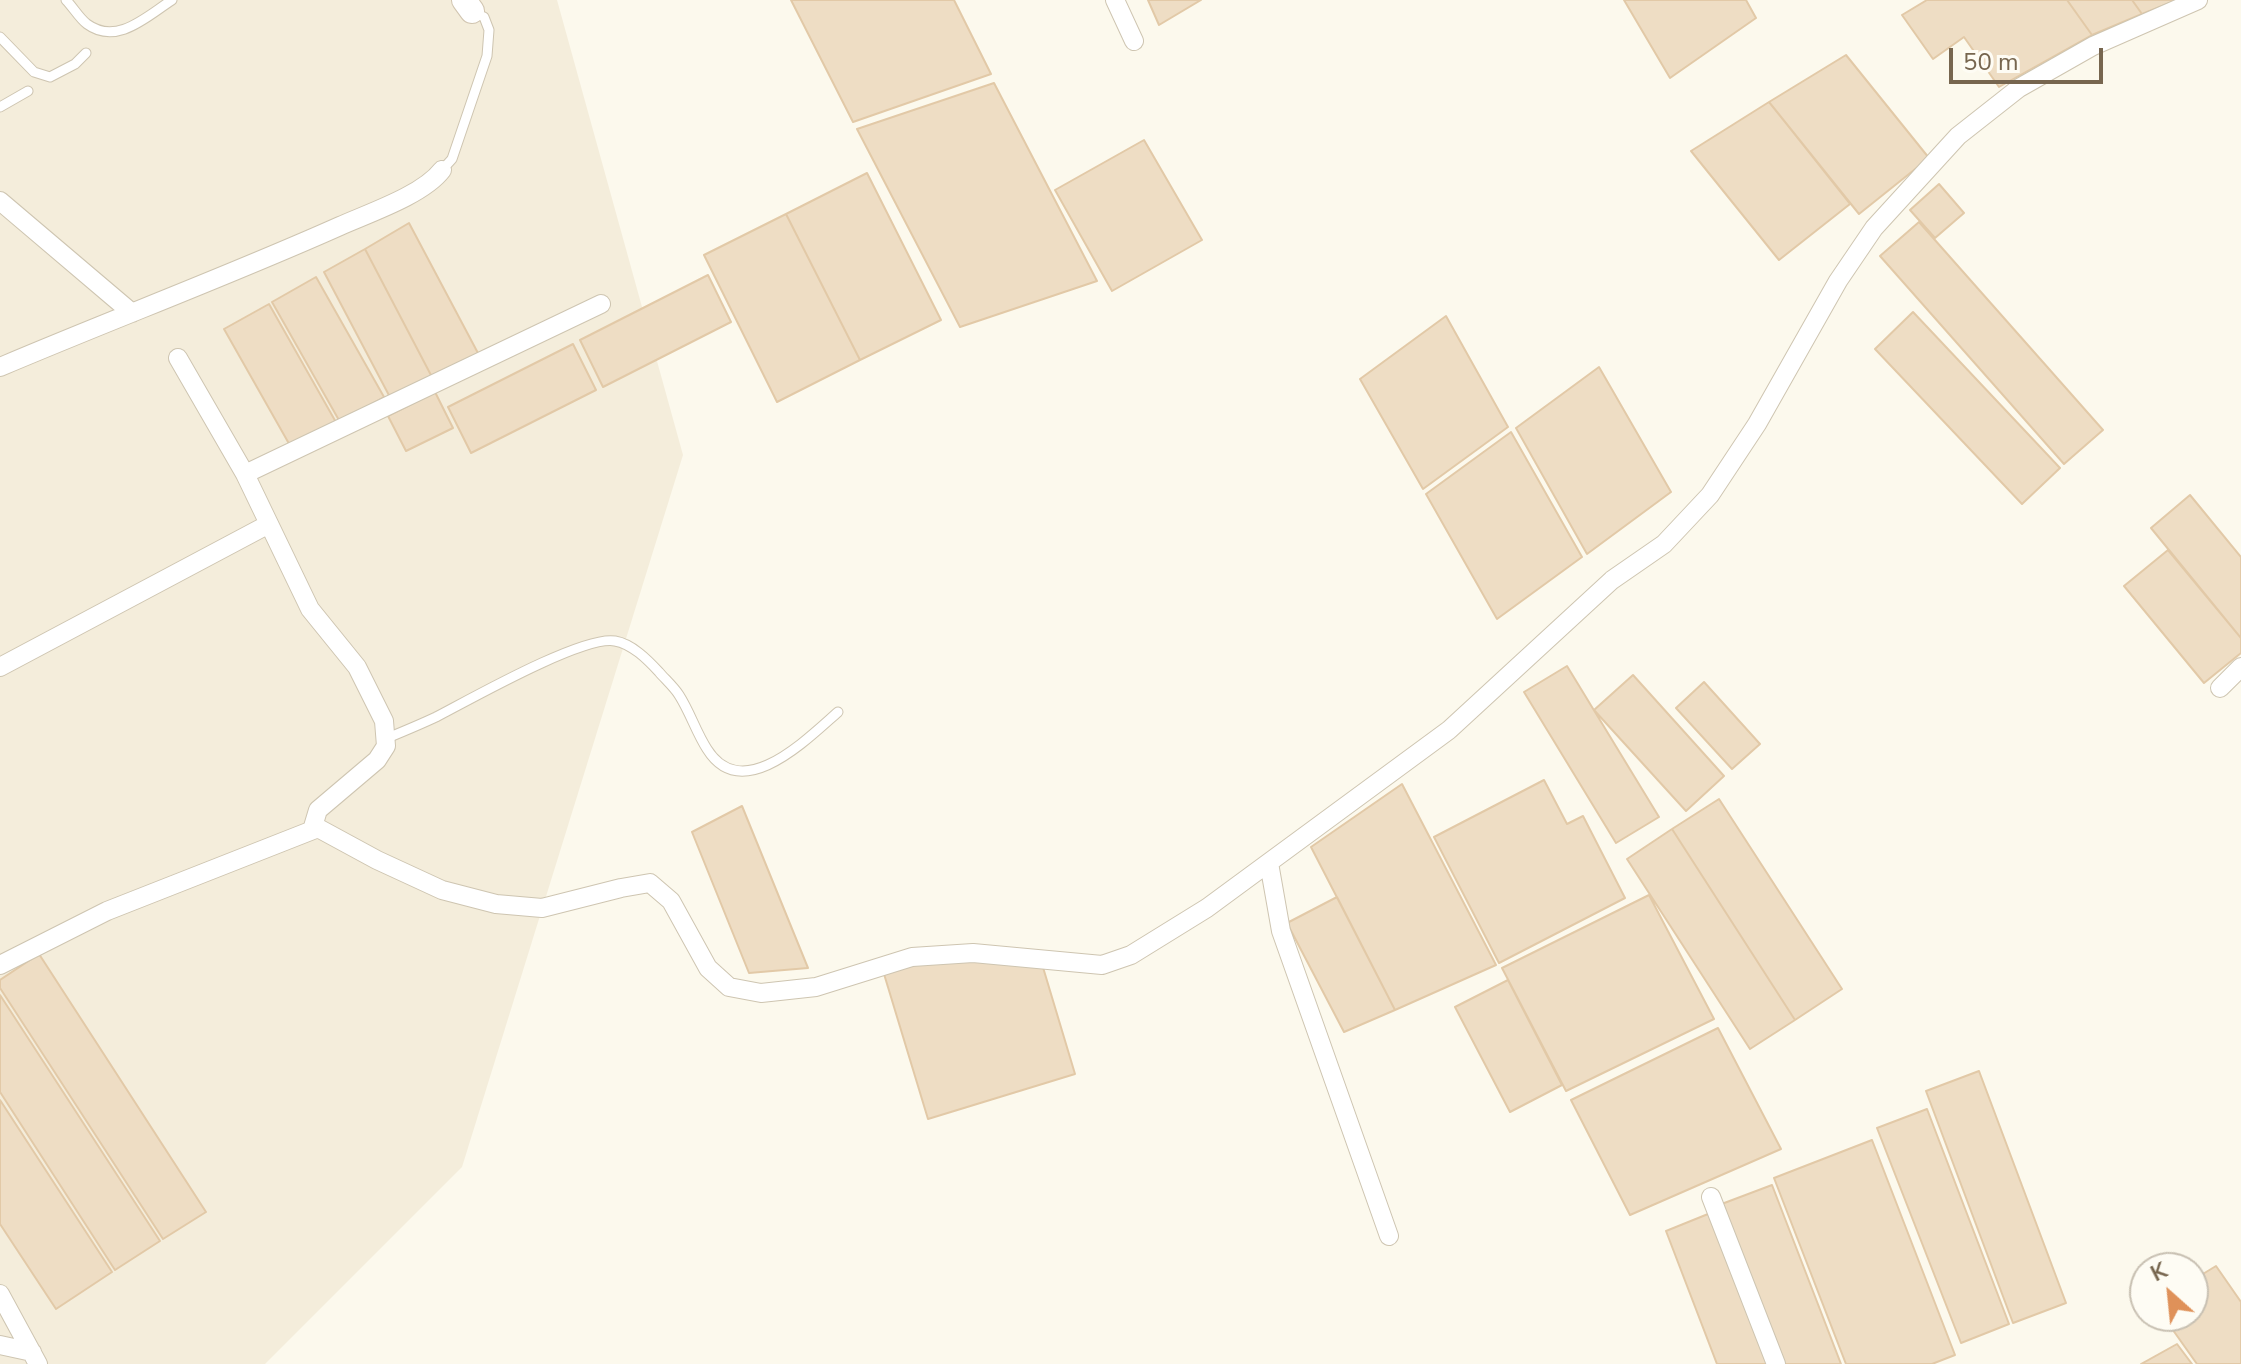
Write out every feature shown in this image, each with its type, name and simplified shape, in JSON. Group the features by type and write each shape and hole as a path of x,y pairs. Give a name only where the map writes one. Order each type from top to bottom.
{"street":[{"path":"1115,0 1134,41"},
{"path":"0,965 107,911 318,828 442,890 496,904 542,908 650,883 671,901 708,968 729,987 761,993 816,987 912,957 973,953 1102,965 1131,955 1207,908 1449,730 1612,580 1664,544 1710,495 1757,424 1838,281 1874,228 1958,136 2019,88 2093,46 2198,0"},
{"path":"0,367 287,250 394,202 426,185 442,170"},
{"path":"0,201 132,313"},
{"path":"245,474 601,304"},
{"path":"178,358 245,474 310,609 357,667 384,721 386,746 377,760 318,810 312,830"},
{"path":"0,667 269,524"},
{"path":"2220,688 2241,667"},
{"path":"1269,863 1281,931 1389,1236"},
{"path":"1711,1197 1776,1364"},
{"path":"0,1294 35,1358"},
{"path":"0,1345 35,1358"}],"lane":[{"path":"66,0 88,25 114,34 172,0"},
{"path":"442,170 452,159 487,56 489,30 484,17 468,6"},
{"path":"0,37 34,72 50,77 75,64 86,53"},
{"path":"0,107 28,91"},
{"path":"385,739 560,655 611,640 624,644 648,660 678,694 709,753 730,771 743,773 769,763 797,747 838,712"}],"shaded area":[{"path":"0,0 557,0 683,455 462,1167 265,1364 0,1364"}],"building":[{"path":"791,0 954,0 991,74 853,122"},
{"path":"1148,0 1201,0 1159,25"},
{"path":"1624,0 1746,0 1756,18 1670,78"},
{"path":"1927,0 2067,0 2092,35 1999,87 1964,37 1933,59 1902,15"},
{"path":"2067,0 2132,0 2142,14 2092,35"},
{"path":"2132,0 2177,0 2142,14"},
{"path":"1846,55 1929,158 1859,214 1769,102"},
{"path":"994,83 1097,281 960,327 857,129"},
{"path":"1769,102 1850,204 1779,260 1691,151"},
{"path":"1144,140 1202,240 1112,291 1055,190"},
{"path":"867,173 941,320 860,360 786,214"},
{"path":"1939,184 1964,213 1935,238 1910,210"},
{"path":"786,214 860,360 777,402 704,255"},
{"path":"1919,222 2103,430 2064,464 1880,256"},
{"path":"409,223 479,355 433,379 365,249"},
{"path":"365,249 433,379 392,401 324,272"},
{"path":"708,275 731,322 603,387 580,340"},
{"path":"316,277 384,397 340,422 272,302"},
{"path":"269,304 337,424 292,449 224,329"},
{"path":"1913,312 2060,468 2022,504 1875,349"},
{"path":"1446,316 1508,427 1423,489 1360,379"},
{"path":"573,344 596,390 471,453 448,407"},
{"path":"1599,367 1671,492 1587,554 1516,428"},
{"path":"435,392 453,428 406,451 388,416"},
{"path":"1511,432 1582,557 1497,619 1426,494"},
{"path":"2190,495 2241,557 2241,638 2151,528"},
{"path":"2168,550 2241,638 2241,653 2204,683 2124,586"},
{"path":"1567,666 1659,817 1616,843 1524,692"},
{"path":"1633,675 1724,776 1686,811 1594,710"},
{"path":"1704,682 1760,744 1732,769 1676,708"},
{"path":"1544,780 1567,824 1583,816 1625,898 1499,963 1434,837"},
{"path":"1402,784 1496,965 1395,1010 1311,847"},
{"path":"1719,799 1842,989 1795,1020 1672,829"},
{"path":"742,806 808,968 749,973 692,832"},
{"path":"1672,829 1795,1020 1750,1049 1627,859"},
{"path":"1649,895 1714,1019 1566,1091 1502,968"},
{"path":"1337,897 1395,1010 1344,1032 1287,923"},
{"path":"39,954 206,1212 163,1239 0,988 0,980"},
{"path":"931,960 1042,964 1075,1074 928,1119 884,974"},
{"path":"1508,980 1562,1085 1510,1112 1455,1007"},
{"path":"0,995 160,1241 115,1270 0,1092"},
{"path":"1718,1028 1781,1149 1630,1215 1571,1100"},
{"path":"1979,1071 2066,1303 2013,1323 1926,1091"},
{"path":"0,1100 112,1272 56,1309 0,1224"},
{"path":"1927,1109 2009,1324 1961,1343 1877,1128"},
{"path":"1872,1140 1955,1355 1932,1364 1846,1364 1774,1178"},
{"path":"1772,1185 1841,1364 1780,1364 1719,1205"},
{"path":"1713,1212 1772,1364 1717,1364 1666,1231"},
{"path":"2216,1266 2241,1302 2241,1364 2197,1364 2174,1332 2209,1332 2209,1270"},
{"path":"2177,1344 2192,1364 2141,1364"}]}
